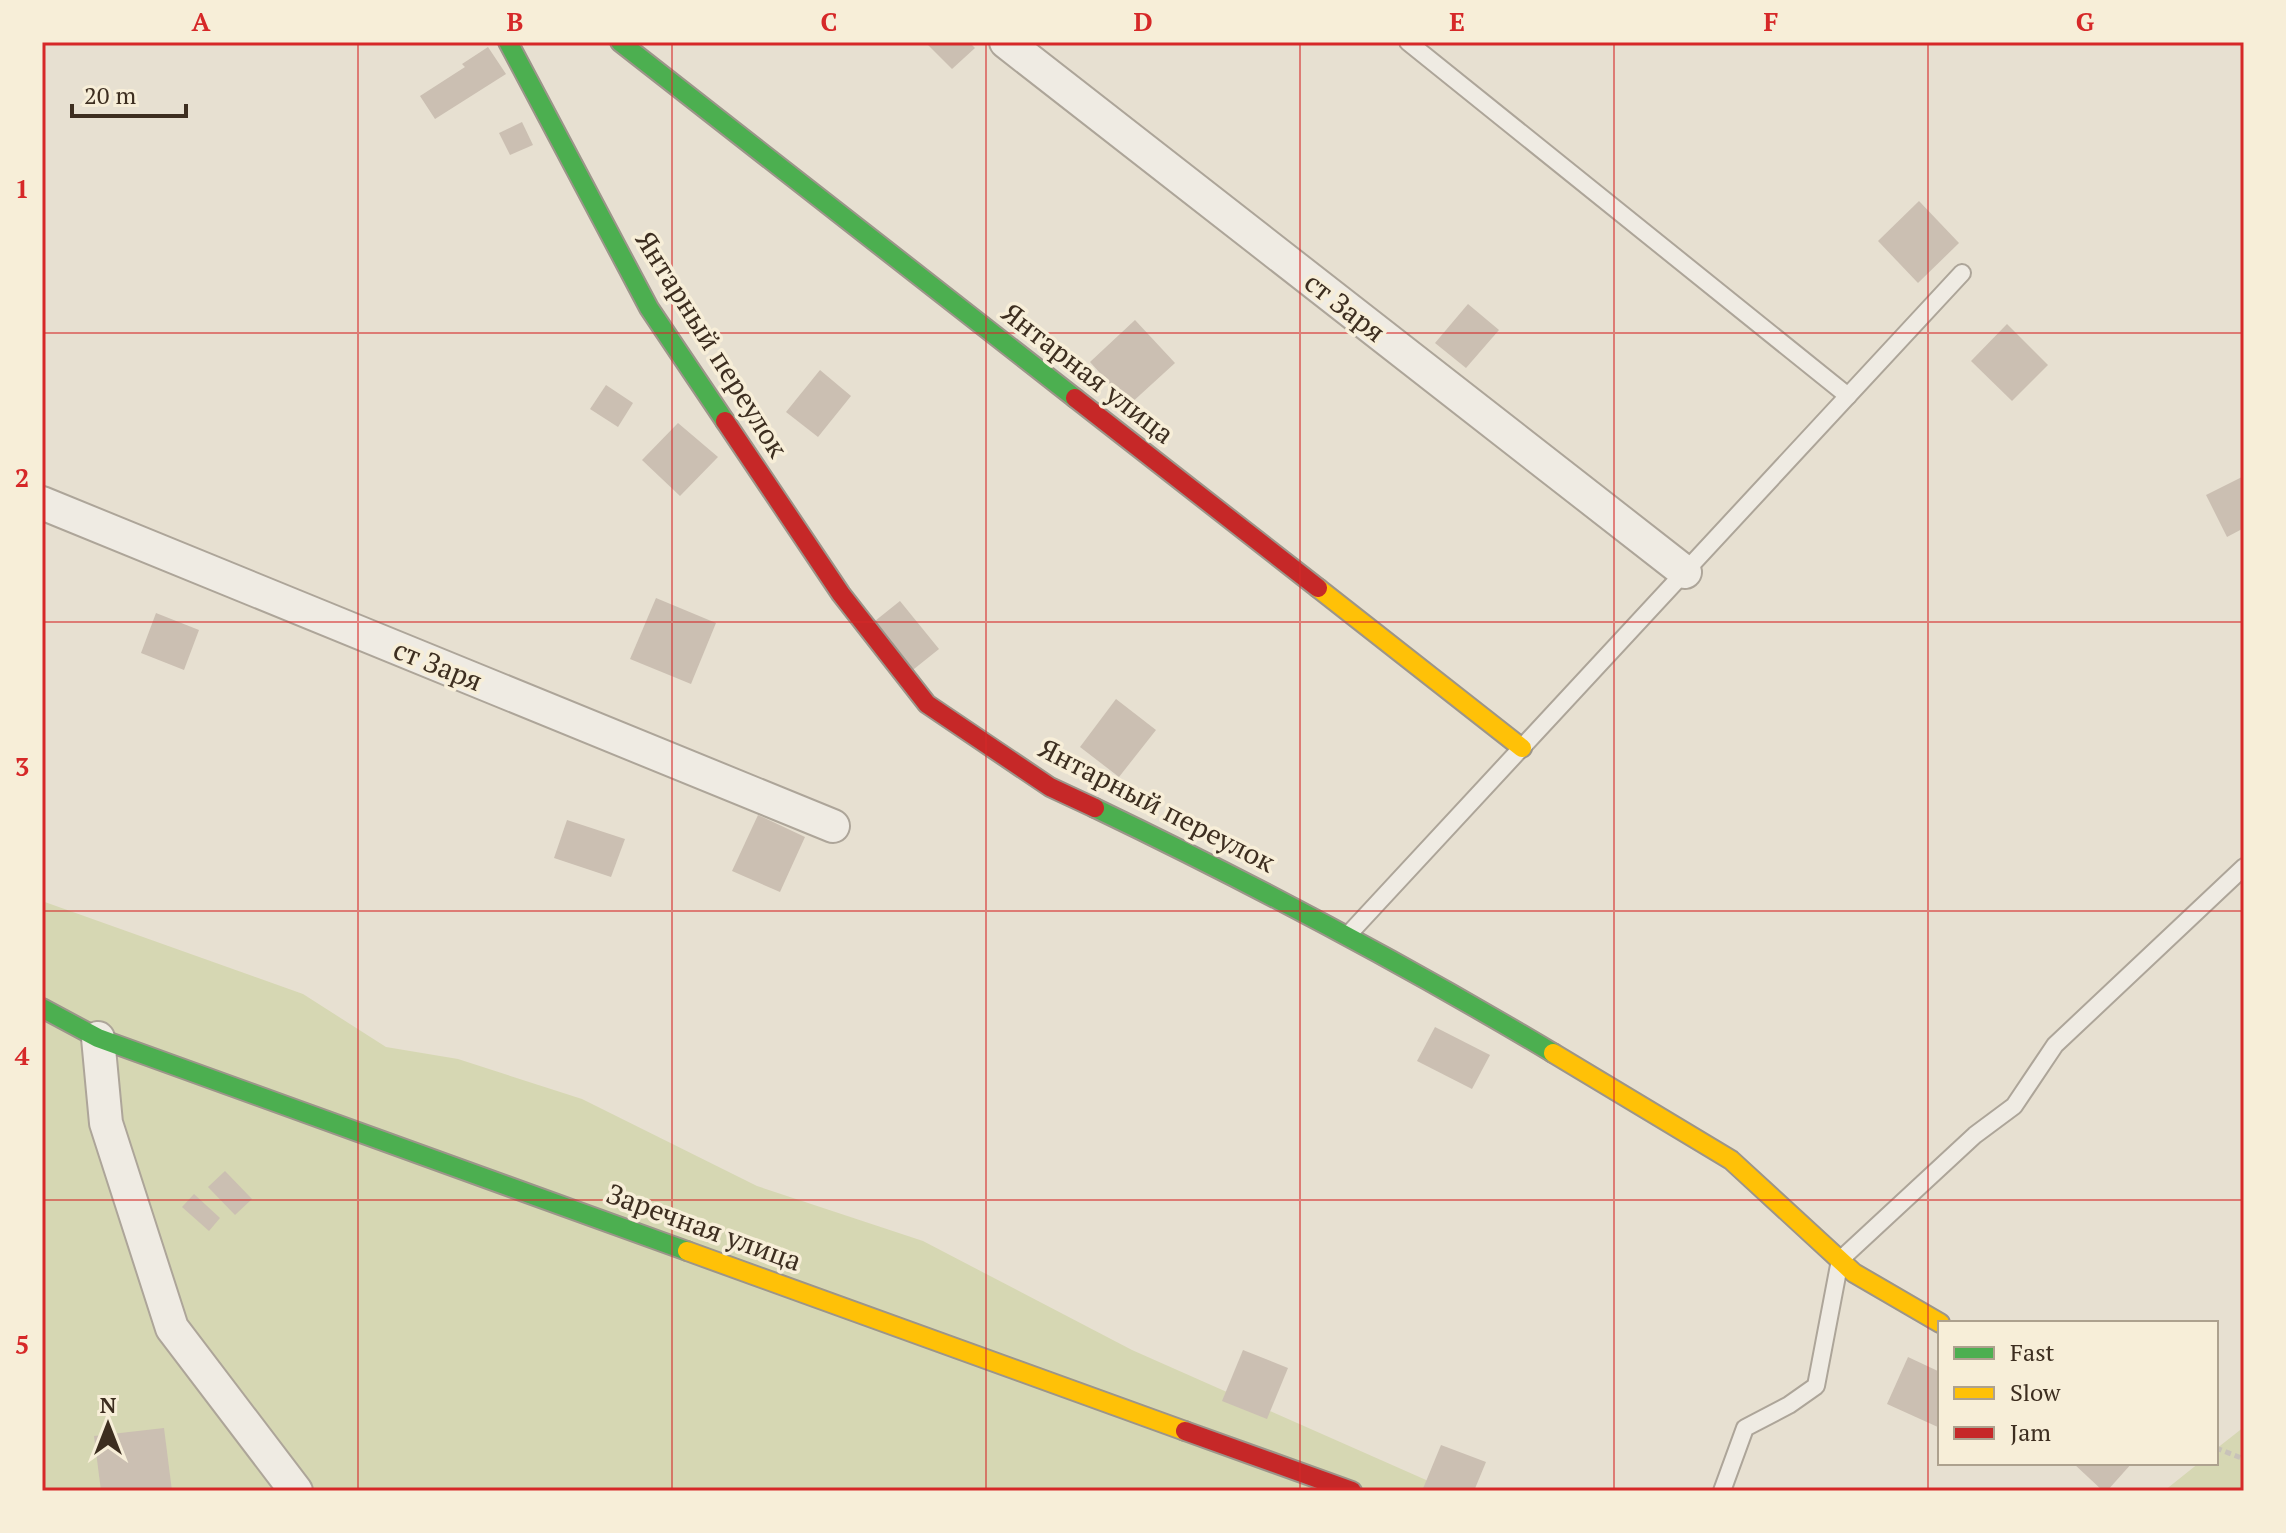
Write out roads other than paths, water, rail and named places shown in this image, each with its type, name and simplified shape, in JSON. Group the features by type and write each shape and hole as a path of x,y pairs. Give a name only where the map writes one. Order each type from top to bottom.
{"street":[{"name":"Янтарный переулок","path":"508,42 649,308 841,594 927,704 1050,787 1211,864 1483,1011 1731,1160 1854,1273 1938,1322"},
{"name":"Янтарная улица","path":"620,42 1522,748"},
{"name":"ст Заря","path":"1006,42 1685,572"},
{"name":"ст Заря","path":"42,503 833,826"},
{"name":"Заречная улица","path":"42,1008 98,1038 1352,1491"},
{"path":"98,1038 106,1123 172,1328 296,1491"}],"lane":[{"path":"1408,42 1848,396"},
{"path":"1346,937 1962,273"},
{"path":"1722,1491 1745,1428 1789,1405 1816,1386 1840,1260 1975,1135 2014,1106 2055,1045 2244,867"}]}
